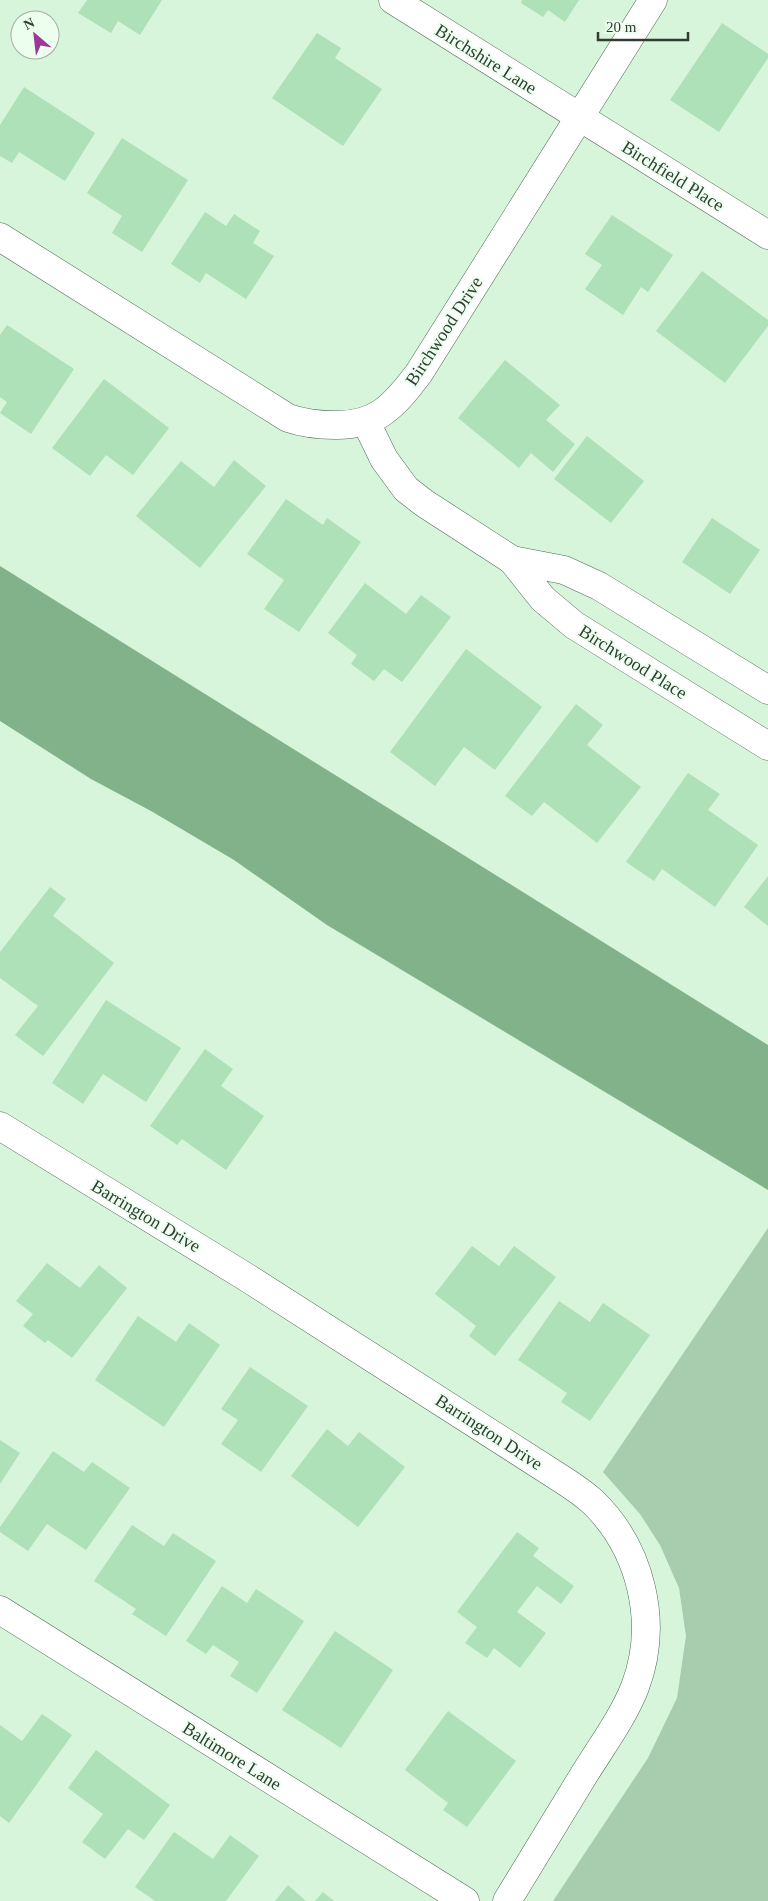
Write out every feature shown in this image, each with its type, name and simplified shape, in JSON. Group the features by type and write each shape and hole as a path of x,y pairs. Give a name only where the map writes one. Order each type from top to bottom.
{"street":[{"name":"Birchshire Lane","path":"393,0 579,117"},
{"name":"Birchwood Drive","path":"0,237 288,418 323,426 354,425 366,422 386,410 396,401 419,373 652,0"},
{"name":"Birchfield Place","path":"579,117 768,235"},
{"name":"Birchwood Place","path":"366,422 384,459 406,489 512,560 543,598 574,625 768,746"},
{"name":"Birchwood Place","path":"512,560 564,570 599,586 768,690"},
{"name":"Barrington Drive","path":"0,1126 246,1277 560,1478 593,1502 616,1529 633,1560 644,1601 646,1629 641,1670 635,1689 626,1707 507,1901"},
{"name":"Baltimore Lane","path":"0,1610 465,1901"}],"shaded area":[{"path":"0,566 768,1045 768,1190 327,925 234,860 151,811 91,779 0,721"},
{"path":"768,1228 768,1901 553,1901 648,1758 677,1698 686,1636 679,1588 660,1545 640,1514 603,1472"}],"building":[{"path":"87,0 162,0 140,35 118,21 111,33 78,13"},
{"path":"522,0 579,0 565,22 548,10 543,17 521,3"},
{"path":"722,23 768,54 768,58 719,132 670,100"},
{"path":"317,33 341,48 335,58 382,89 343,146 272,98"},
{"path":"24,87 95,133 65,181 19,152 12,163 0,156 0,125"},
{"path":"122,138 188,180 142,252 112,233 122,216 87,193"},
{"path":"205,212 226,226 234,214 260,231 253,243 274,256 246,299 206,273 200,283 171,264"},
{"path":"612,215 673,255 648,292 641,287 623,315 585,289 602,265 585,254"},
{"path":"702,271 768,320 768,326 725,383 656,331"},
{"path":"7,325 74,369 31,434 0,413 7,402 0,397 0,335"},
{"path":"505,360 560,405 546,420 575,444 553,472 531,453 519,468 458,418"},
{"path":"104,379 169,428 133,475 106,455 90,476 52,448"},
{"path":"587,436 644,481 611,523 554,479"},
{"path":"234,460 266,486 200,568 136,516 181,461 214,487"},
{"path":"286,499 323,525 327,518 361,542 299,632 264,609 284,580 247,554"},
{"path":"712,518 760,550 730,594 682,562"},
{"path":"365,583 406,614 421,595 451,617 402,682 384,669 374,681 351,664 357,655 328,633"},
{"path":"466,649 542,707 495,770 464,747 435,786 390,752"},
{"path":"576,704 603,725 587,745 641,787 597,843 544,802 532,816 505,796"},
{"path":"688,773 720,794 708,810 758,845 715,907 662,869 654,881 626,862"},
{"path":"768,876 768,926 744,907"},
{"path":"50,887 66,899 53,916 114,963 43,1056 15,1035 38,1006 0,978 0,952"},
{"path":"106,1000 181,1048 146,1102 103,1074 83,1104 52,1083"},
{"path":"205,1049 233,1069 221,1086 264,1116 226,1170 182,1139 177,1145 150,1126"},
{"path":"472,1246 499,1266 514,1246 556,1277 495,1356 469,1336 476,1326 435,1294"},
{"path":"47,1263 80,1288 99,1265 127,1288 72,1358 48,1340 45,1343 23,1326 33,1314 16,1301"},
{"path":"559,1301 590,1322 603,1303 650,1335 590,1421 561,1402 567,1393 518,1360"},
{"path":"138,1316 176,1342 189,1323 220,1345 164,1427 95,1380"},
{"path":"250,1367 308,1406 261,1472 221,1444 238,1420 221,1409"},
{"path":"327,1429 348,1446 359,1432 405,1467 358,1527 291,1476"},
{"path":"0,1440 20,1453 0,1484"},
{"path":"53,1451 84,1472 92,1462 130,1488 86,1550 47,1524 28,1551 0,1532 0,1527"},
{"path":"132,1525 164,1546 173,1533 216,1561 166,1636 132,1614 136,1609 94,1581"},
{"path":"517,1532 539,1548 533,1556 574,1586 561,1604 537,1586 517,1612 546,1633 520,1668 494,1648 487,1658 465,1643 477,1627 457,1612"},
{"path":"222,1586 247,1603 256,1589 304,1621 257,1693 230,1676 239,1662 213,1645 206,1654 186,1641"},
{"path":"335,1631 393,1670 341,1748 282,1710"},
{"path":"448,1711 516,1761 467,1827 443,1810 448,1803 405,1770"},
{"path":"42,1714 72,1735 9,1823 0,1816 0,1725 22,1741"},
{"path":"96,1750 170,1805 144,1840 128,1829 105,1859 82,1842 103,1814 68,1788"},
{"path":"174,1832 213,1859 230,1835 259,1856 226,1901 155,1901 135,1887"},
{"path":"288,1885 306,1901 275,1901"},
{"path":"323,1892 334,1901 315,1901"}]}
